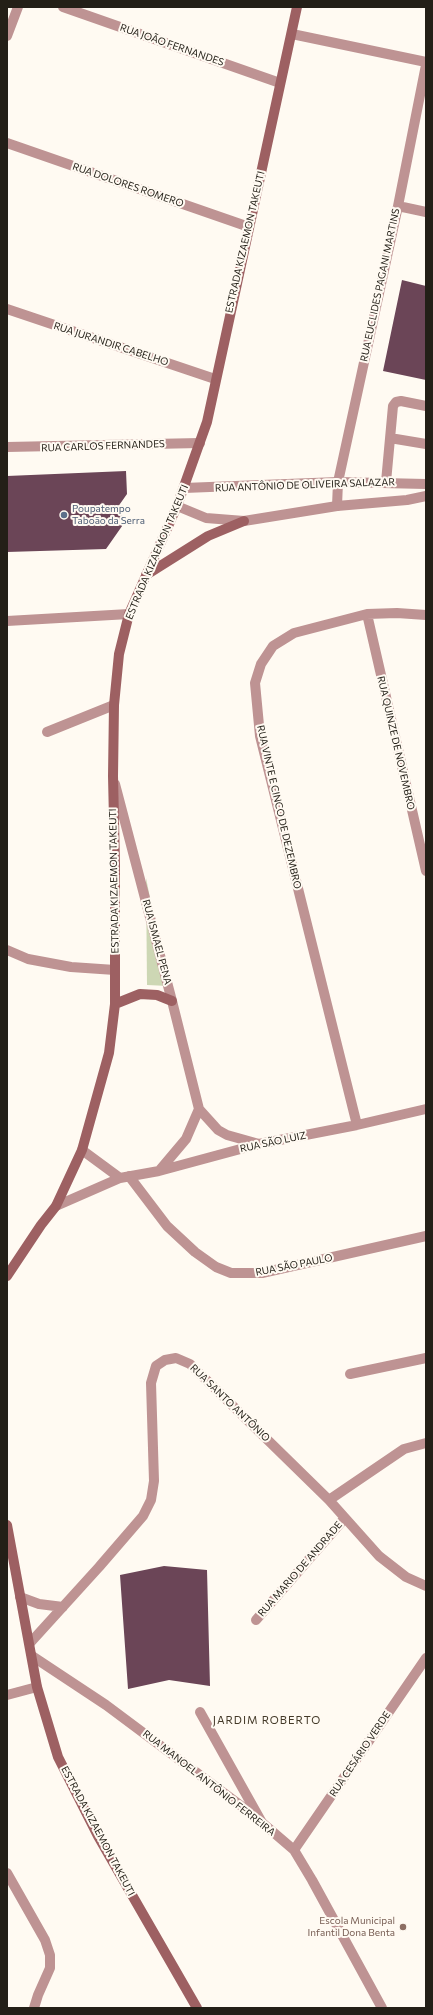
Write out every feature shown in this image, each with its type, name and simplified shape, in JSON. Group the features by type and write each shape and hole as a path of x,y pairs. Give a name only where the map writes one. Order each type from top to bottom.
{"main road":[{"name":"ESTRADA KIZAEMON TAKEUTI","path":"7,1276 10,1264 56,1206 82,1150 109,1053 115,1004 116,864 113,776 114,705 119,654 129,614 177,506 207,422 215,379 297,7"},
{"path":"146,575 208,536 244,522"},
{"path":"115,1004 140,994 157,995 172,1001"},
{"name":"ESTRADA KIZAEMON TAKEUTI","path":"7,1524 11,1571 20,1597 30,1643 37,1687 58,1757 98,1836 197,2008"}],"street":[{"path":"7,36 18,7"},
{"name":"RUA JOÃO FERNANDES","path":"63,7 280,83"},
{"path":"292,34 426,64"},
{"name":"RUA EUCLIDES PAGANI MARTINS","path":"337,506 338,482 398,206 426,64"},
{"name":"RUA DOLORES ROMERO","path":"7,143 249,227"},
{"path":"398,206 426,212"},
{"name":"RUA JURANDIR CABELHO","path":"7,309 215,379"},
{"path":"386,482 393,406 396,402 401,401 426,406"},
{"path":"390,438 426,444"},
{"name":"RUA CARLOS FERNANDES","path":"7,447 200,443"},
{"name":"RUA ANTÔNIO DE OLIVEIRA SALAZAR","path":"184,488 338,482 426,484"},
{"name":"RUA ANTÔNIO DE OLIVEIRA SALAZAR","path":"177,506 206,518 244,522 337,506 407,500 426,496"},
{"name":"RUA VINTE E CINCO DE DEZEMBRO","path":"357,1125 260,736 255,683 261,664 273,646 294,633 367,614 397,613 426,615"},
{"path":"7,621 129,614"},
{"name":"RUA QUINZE DE NOVEMBRO","path":"367,614 426,871"},
{"path":"47,732 114,705"},
{"name":"RUA ISMAEL PENA","path":"113,776 199,1109 218,1130 227,1135 259,1144"},
{"path":"7,950 28,959 64,965 115,970"},
{"path":"159,1171 186,1139 199,1109"},
{"name":"RUA SÃO LUIZ","path":"56,1206 124,1177 159,1171 259,1144 357,1125 426,1109"},
{"path":"82,1150 124,1177"},
{"name":"RUA SÃO PAULO","path":"124,1177 167,1226 195,1252 216,1267 231,1272 262,1273 426,1236"},
{"name":"RUA SANTO ANTÔNIO","path":"30,1643 64,1607 143,1516 151,1500 154,1481 151,1383 156,1366 165,1360 176,1358 190,1364 328,1500 379,1556 406,1577 426,1586"},
{"path":"350,1374 426,1358"},
{"path":"328,1500 404,1449 426,1443"},
{"name":"RUA MARIO DE ANDRADE","path":"256,1620 344,1518"},
{"path":"20,1597 39,1604 64,1607"},
{"name":"RUA MANOEL ANTÔNIO FERREIRA","path":"32,1656 106,1705 262,1822 294,1850 382,2008"},
{"name":"RUA CESÁRIO VERDE","path":"294,1850 426,1658"},
{"path":"7,1695 37,1687"},
{"path":"200,1712 262,1822"},
{"path":"7,1873 44,1940 50,1955 50,1968 34,2008"}],"green space":[{"path":"146,878 168,986 147,985"}],"building":[{"path":"402,280 426,286 426,380 383,371"},
{"name":"Poupatempo Taboão da Serra","path":"126,471 127,494 115,511 127,519 106,549 7,552 7,476"},
{"path":"164,1566 207,1570 210,1686 169,1680 128,1689 120,1575"}],"place":[{"name":"Poupatempo Taboão da Serra","path":"64,515"},
{"name":"Escola Municipal Infantil Dona Benta","path":"403,1927"}],"district":[{"name":"JARDIM ROBERTO","path":"267,1720"}]}
